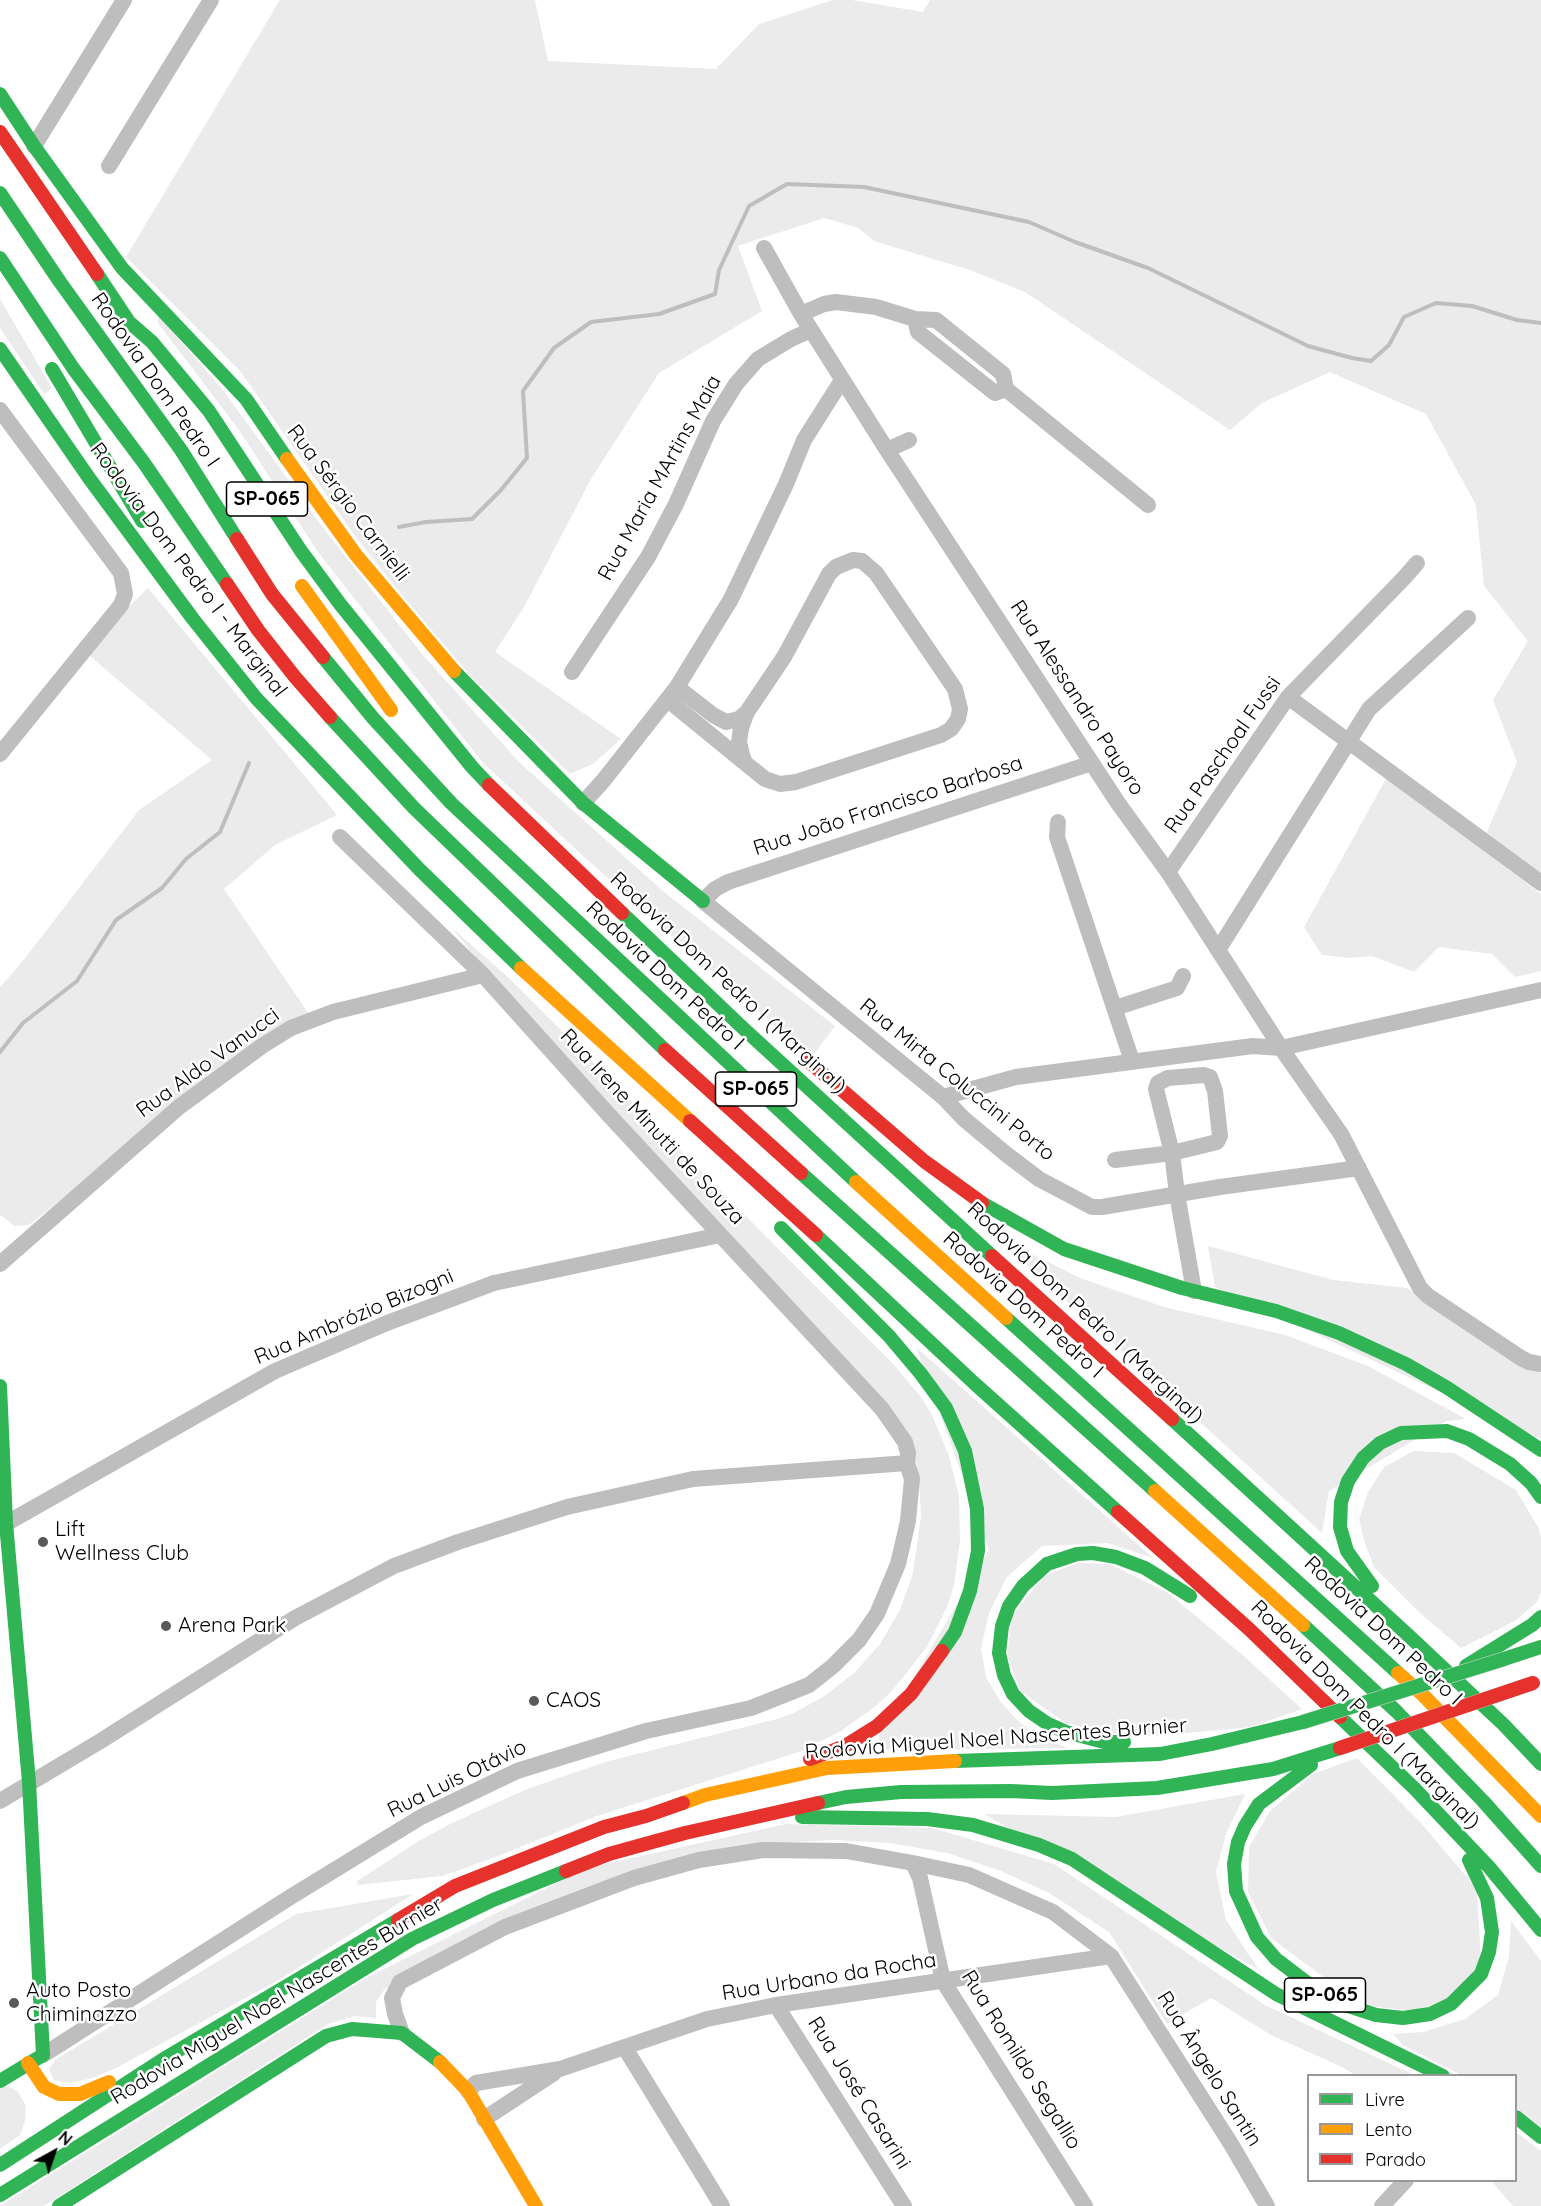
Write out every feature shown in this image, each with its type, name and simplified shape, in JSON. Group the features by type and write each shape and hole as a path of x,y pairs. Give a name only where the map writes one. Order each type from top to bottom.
{"main road":[{"name":"Rua Sérgio Carnielli","path":"0,94 34,146 122,268 246,399 356,555 464,682 583,803 703,901"},
{"name":"Rodovia Dom Pedro I (Marginal)","path":"0,132 129,322 152,342 209,411 301,551 472,767 555,851 752,1037 1409,1636 1503,1724 1541,1764"},
{"name":"Rodovia Dom Pedro I","path":"0,194 60,282 181,450 272,594 373,718 452,803 499,850 896,1219 1423,1695 1541,1816"},
{"name":"SP-065","path":"0,258 73,368 144,463 258,630 346,736 414,808 652,1039 1396,1711 1483,1801 1541,1866"},
{"path":"0,278 15,306"},
{"path":"129,322 203,425 242,486"},
{"name":"Rodovia Dom Pedro I - Marginal","path":"0,349 89,478 193,619 256,698 412,862 510,958"},
{"path":"42,353 149,533"},
{"path":"162,554 256,698"},
{"path":"294,575 402,726"},
{"path":"423,753 499,850"},
{"path":"639,928 716,983"},
{"name":"Rodovia Dom Pedro I (Marginal)","path":"510,958 841,1257 982,1391 1249,1629 1383,1756 1489,1867 1541,1930"},
{"path":"510,958 602,1057 643,1097"},
{"path":"798,1052 924,1161 987,1207 1064,1249 1194,1291 1276,1311 1358,1342 1406,1364 1446,1387 1541,1450"},
{"path":"705,1795 773,1770 825,1755 845,1746 877,1726 911,1694 955,1632 970,1591 978,1551 977,1509 970,1471 965,1451 946,1408 889,1336 774,1221"},
{"path":"0,1386 3,1525 29,1782 43,2055"},
{"path":"1409,1636 1347,1551 1340,1527 1341,1502 1348,1481 1363,1458 1380,1443 1401,1433 1447,1431 1469,1439 1510,1464 1531,1483 1541,1497"},
{"path":"1249,1629 1229,1624 1179,1588 1145,1568 1116,1557 1093,1553 1077,1554 1047,1564 1023,1586 1009,1606 1002,1626 999,1653 1004,1675 1013,1694 1029,1711 1048,1724 1066,1732 1104,1742 1153,1744 1265,1733"},
{"path":"1456,1673 1541,1617"},
{"name":"Rodovia Miguel Noel Nascentes Burnier","path":"0,2165 162,2060 454,1886 584,1834 646,1816 705,1795 827,1768 1160,1754 1265,1733 1541,1647"},
{"name":"Rodovia Miguel Noel Nascentes Burnier","path":"0,2195 412,1939 464,1913 609,1854 685,1833 846,1797 901,1792 1063,1792 1157,1788 1203,1782 1273,1769 1538,1682"},
{"path":"1503,1724 1541,1750"},
{"name":"SP-065","path":"1340,1748 1315,1762 1259,1804 1238,1842 1234,1864 1236,1891 1257,1937 1276,1959 1314,1988 1342,2004 1376,2015 1403,2018 1430,2014 1450,2004 1481,1974 1489,1952 1492,1932 1487,1898 1479,1878 1451,1828"},
{"path":"773,1812 812,1819 927,1819 1010,1834 1039,1845 1072,1859 1276,1994 1439,2074"},
{"path":"59,2206 326,2036 352,2029 402,2033 444,2065 468,2091 536,2206"},
{"name":"Rua Luis Otávio","path":"0,2081 43,2055"},
{"path":"28,2063 44,2086 58,2094 80,2094 162,2060"},
{"path":"1517,2119 1541,2137"}],"street":[{"path":"34,146 124,0"},
{"path":"108,166 211,0"},
{"name":"Rua Alessandro Payoro","path":"764,248 801,314 887,450 1118,803 1168,873 1281,1048 1341,1134 1423,1293 1521,1358 1541,1364"},
{"path":"801,314 824,304 836,302 876,308 915,319 918,332 995,393 1006,389 1148,505"},
{"name":"Rua Maria MArtins Maia","path":"572,672 648,557 676,504 713,422 736,384 758,359 811,330"},
{"path":"583,803 673,693 731,599 786,484 804,440 842,380"},
{"path":"0,410 122,573 126,594 121,605 0,754"},
{"path":"887,450 909,440"},
{"path":"673,693 745,763 765,779 780,784 796,782 941,735 951,729 958,719 960,709 955,688 876,573 862,561 853,560 844,562 829,574 784,657 747,712 739,742 745,763"},
{"name":"Rua Paschoal Fussi","path":"1168,873 1288,697 1417,563"},
{"path":"1218,950 1369,709 1468,618"},
{"path":"673,693 726,723 739,719 747,712"},
{"path":"1288,697 1541,883"},
{"name":"Rua João Francisco Barbosa","path":"703,901 715,889 728,882 1092,763"},
{"path":"1058,822 1057,837 1132,1061"},
{"name":"Rua Irene Minutti de Souza","path":"340,837 483,975 608,1114 882,1409 905,1442 908,1454 907,1463"},
{"name":"Rua Mirta Coluccini Porto","path":"703,901 943,1097 964,1119 1031,1173 1092,1207 1359,1168"},
{"name":"Rua Aldo Vanucci","path":"0,1264 179,1107 262,1046 291,1028 333,1012 483,975"},
{"path":"1115,1008 1177,988 1183,976"},
{"path":"943,1097 1016,1077 1253,1046 1281,1048 1541,990"},
{"path":"1115,1160 1172,1153 1216,1142 1220,1136 1215,1091 1210,1077 1204,1075 1168,1078 1158,1083 1156,1089 1172,1153 1194,1291"},
{"name":"Rua Ambrózio Bizogni","path":"3,1525 275,1371 387,1323 494,1283 720,1235"},
{"path":"0,1801 99,1742 295,1617 394,1566 458,1542 567,1507 693,1479 907,1463"},
{"name":"Rua Luis Otávio","path":"43,2055 292,1896 421,1818 453,1802 518,1771 646,1731 752,1708 809,1685 833,1666 859,1640 877,1614 898,1564 908,1521 912,1479 907,1463"},
{"path":"402,2033 392,1998 400,1982 504,1927 634,1878 699,1860 763,1850 846,1851 969,1875 1053,1912 1111,1956"},
{"name":"Rua Romildo Segallio","path":"913,1863 920,1878 943,1982 1085,2206"},
{"name":"Rua Urbano da Rocha","path":"468,2091 476,2083 560,2069 708,2019 776,2005 1111,1956"},
{"name":"Rua Ângelo Santin","path":"1111,1956 1231,2144 1267,2206"},
{"name":"Rua José Casarini","path":"776,2005 904,2206"},
{"path":"625,2048 722,2206"},
{"name":"Rua Urbano da Rocha","path":"484,2119 560,2069"},
{"path":"1382,2206 1405,2182"}],"shaded area":[{"path":"280,0 535,0 548,61 716,69 759,24 833,0 852,0 923,12 930,0 1541,0 1541,874 1486,834 1517,762 1493,700 1528,641 1484,586 1476,505 1426,414 1330,372 1262,403 1230,430 1025,292 970,270 874,241 858,228 824,218 738,246 762,311 659,373 591,479 524,607 495,652 621,739 593,764 570,774 469,674 397,589 355,536 241,372 126,257"},
{"path":"0,299 52,388 44,394 0,328"},
{"path":"158,315 223,390 324,529 422,654 520,763 664,892 835,1026 812,1057 702,963 483,763 318,552 239,430 158,323"},
{"path":"148,588 337,815 275,845 224,889 313,1020 179,1107 29,1225 15,1226 0,1215 0,987 22,962 139,810 212,760 84,651"},
{"path":"1387,777 1541,894 1541,971 1515,977 1492,954 1439,947 1414,972 1372,956 1350,958 1322,955 1304,927"},
{"path":"451,927 510,979 894,1365 921,1397 932,1415 948,1453 959,1495 960,1540 954,1585 947,1607 927,1647 891,1692 841,1731 802,1751 597,1816 442,1876 358,1885 357,1881 419,1841 452,1823 527,1789 605,1762 777,1719 794,1713 826,1695 855,1672 880,1644 900,1610 913,1573 921,1516 916,1462 910,1446 885,1401 693,1198 497,983"},
{"path":"994,1235 1080,1278 1164,1307 1285,1335 1368,1366 1466,1419 1446,1421 1329,1491 1322,1533"},
{"path":"1208,1246 1333,1280 1407,1288 1541,1373 1541,1439 1215,1287"},
{"path":"916,1347 1153,1558 1108,1543 1042,1546 1007,1577 989,1613 981,1649 986,1677 1000,1701 1017,1720 1038,1736 1068,1748 880,1750 879,1736 989,1550"},
{"path":"1414,1451 1454,1453 1516,1490 1538,1527 1541,1537 1541,1592 1537,1602 1515,1621 1461,1648 1420,1613 1374,1567 1364,1541 1359,1519 1368,1492 1384,1467"},
{"path":"1077,1563 1110,1564 1168,1593 1246,1658 1302,1709 1251,1727 1154,1736 1106,1733 1066,1723 1021,1692 1007,1656 1012,1616 1044,1576"},
{"path":"1357,1758 1420,1822 1477,1889 1481,1963 1451,1998 1414,2011 1361,2005 1271,1938 1248,1892 1249,1847 1270,1811 1313,1774"},
{"path":"1245,1794 1226,1834 1216,1872 1226,1920 1259,1970 984,1814 1116,1817"},
{"path":"786,1824 932,1828 1054,1864 1265,2005 1412,2074 1353,2074 1271,2035 1211,1998 1167,2024 1109,1932 1049,1893 1001,1871 947,1853 890,1843 833,1840 792,1842 711,1852 403,1976 384,1990 376,2002 376,2018 355,2016 328,2024 44,2206 0,2206 368,1977 587,1868"},
{"path":"413,1894 279,1980 116,2068 93,2078 70,2083 54,2080 49,2069 55,2060 296,1914"},
{"path":"1511,1921 1541,1961 1541,2127 1517,2109 1517,2074 1459,2074 1403,2045 1393,2034 1423,2032 1465,2019 1498,1995 1509,1957"},
{"path":"6,2085 18,2092 26,2106 25,2121 20,2135 0,2149 0,2088"},
{"path":"1517,2133 1541,2151 1541,2206 1513,2206 1492,2182 1517,2182"}],"waterway":[{"path":"399,527 426,522 472,519 501,490 527,458 523,391 554,348 591,322 659,314 715,294 719,270 749,206 787,184 864,187 1029,222 1075,242 1148,268 1308,346 1352,358 1371,361 1389,345 1404,317 1436,303 1472,306 1517,320 1541,323"},
{"path":"0,1052 23,1023 77,981 116,920 162,888 186,859 220,832 249,763"}],"traffic: fast":[{"path":"0,94 34,146 122,268 246,399 287,459"},
{"path":"0,193 60,282 181,450 237,539"},
{"path":"0,258 73,368 144,463 227,584"},
{"path":"97,274 129,322 152,342 209,411 301,551 340,604 489,785"},
{"path":"0,349 89,478 193,619 256,698 420,870 521,968"},
{"path":"52,369 142,521"},
{"path":"323,657 373,718 451,803 856,1182"},
{"path":"454,671 583,803 703,901"},
{"path":"330,717 414,808 665,1050"},
{"path":"622,913 744,1029 992,1256"},
{"path":"801,1173 1155,1491"},
{"path":"982,1203 1064,1249 1182,1288 1276,1311 1339,1333 1406,1364 1446,1387 1541,1450"},
{"path":"781,1228 889,1336 921,1374 946,1408 965,1451 977,1509 978,1551 970,1591 955,1632 942,1651"},
{"path":"816,1235 974,1383 1118,1512"},
{"path":"1006,1318 1398,1673"},
{"path":"0,1386 6,1523 29,1782 43,2055 0,2081"},
{"path":"1172,1419 1409,1636 1503,1724 1541,1764"},
{"path":"1372,1586 1347,1551 1340,1527 1341,1502 1348,1481 1363,1458 1380,1443 1401,1433 1447,1431 1469,1439 1510,1464 1531,1483 1541,1497"},
{"path":"1124,1742 1104,1742 1066,1732 1048,1724 1029,1711 1013,1694 1004,1675 999,1653 1002,1626 1009,1606 1023,1586 1047,1564 1077,1554 1093,1553 1116,1557 1145,1568 1190,1596"},
{"path":"1466,1666 1541,1617"},
{"path":"1303,1625 1396,1711 1483,1801 1541,1866"},
{"path":"1504,1659 1541,1647"},
{"path":"1303,1722 1504,1659"},
{"path":"1340,1717 1414,1788 1489,1867 1541,1930"},
{"path":"955,1761 1160,1754 1303,1722"},
{"path":"818,1803 846,1797 901,1792 1052,1793 1157,1788 1273,1769 1340,1748"},
{"path":"1311,1765 1259,1804 1238,1842 1234,1864 1236,1891 1257,1937 1276,1959 1314,1988 1342,2004 1376,2015 1403,2018 1430,2014 1451,2004 1481,1974 1489,1952 1492,1932 1487,1898 1469,1860"},
{"path":"802,1817 927,1819 973,1825 1039,1845 1072,1859 1276,1994 1439,2074"},
{"path":"0,2195 412,1939 493,1900 566,1871"},
{"path":"0,2165 162,2060 398,1920"},
{"path":"59,2206 326,2036 352,2029 402,2033 440,2062"},
{"path":"1517,2118 1541,2137"}],"traffic: slow":[{"path":"287,459 356,555 454,671"},
{"path":"302,586 391,710"},
{"path":"521,968 690,1121"},
{"path":"856,1182 1006,1318"},
{"path":"1155,1491 1303,1625"},
{"path":"1398,1673 1423,1695 1541,1816"},
{"path":"683,1803 705,1795 827,1768 955,1761"},
{"path":"440,2062 468,2091 536,2206"},
{"path":"28,2063 44,2087 59,2094 80,2094 109,2082"}],"traffic: jam":[{"path":"0,132 97,274"},
{"path":"237,539 272,594 323,657"},
{"path":"227,584 258,630 330,717"},
{"path":"489,785 622,913"},
{"path":"665,1050 801,1173"},
{"path":"806,1059 924,1161 982,1203"},
{"path":"690,1121 816,1235"},
{"path":"992,1256 1172,1419"},
{"path":"1118,1512 1249,1629 1340,1717"},
{"path":"810,1759 845,1746 877,1726 911,1694 942,1651"},
{"path":"1340,1748 1533,1683"},
{"path":"398,1920 455,1886 604,1827 683,1803"},
{"path":"566,1871 609,1854 685,1833 818,1803"}],"place":[{"name":"Lift Wellness Club","path":"43,1542"},
{"name":"Arena Park","path":"166,1626"},
{"name":"CAOS","path":"534,1701"},
{"name":"Auto Posto Chiminazzo","path":"14,2003"}]}
